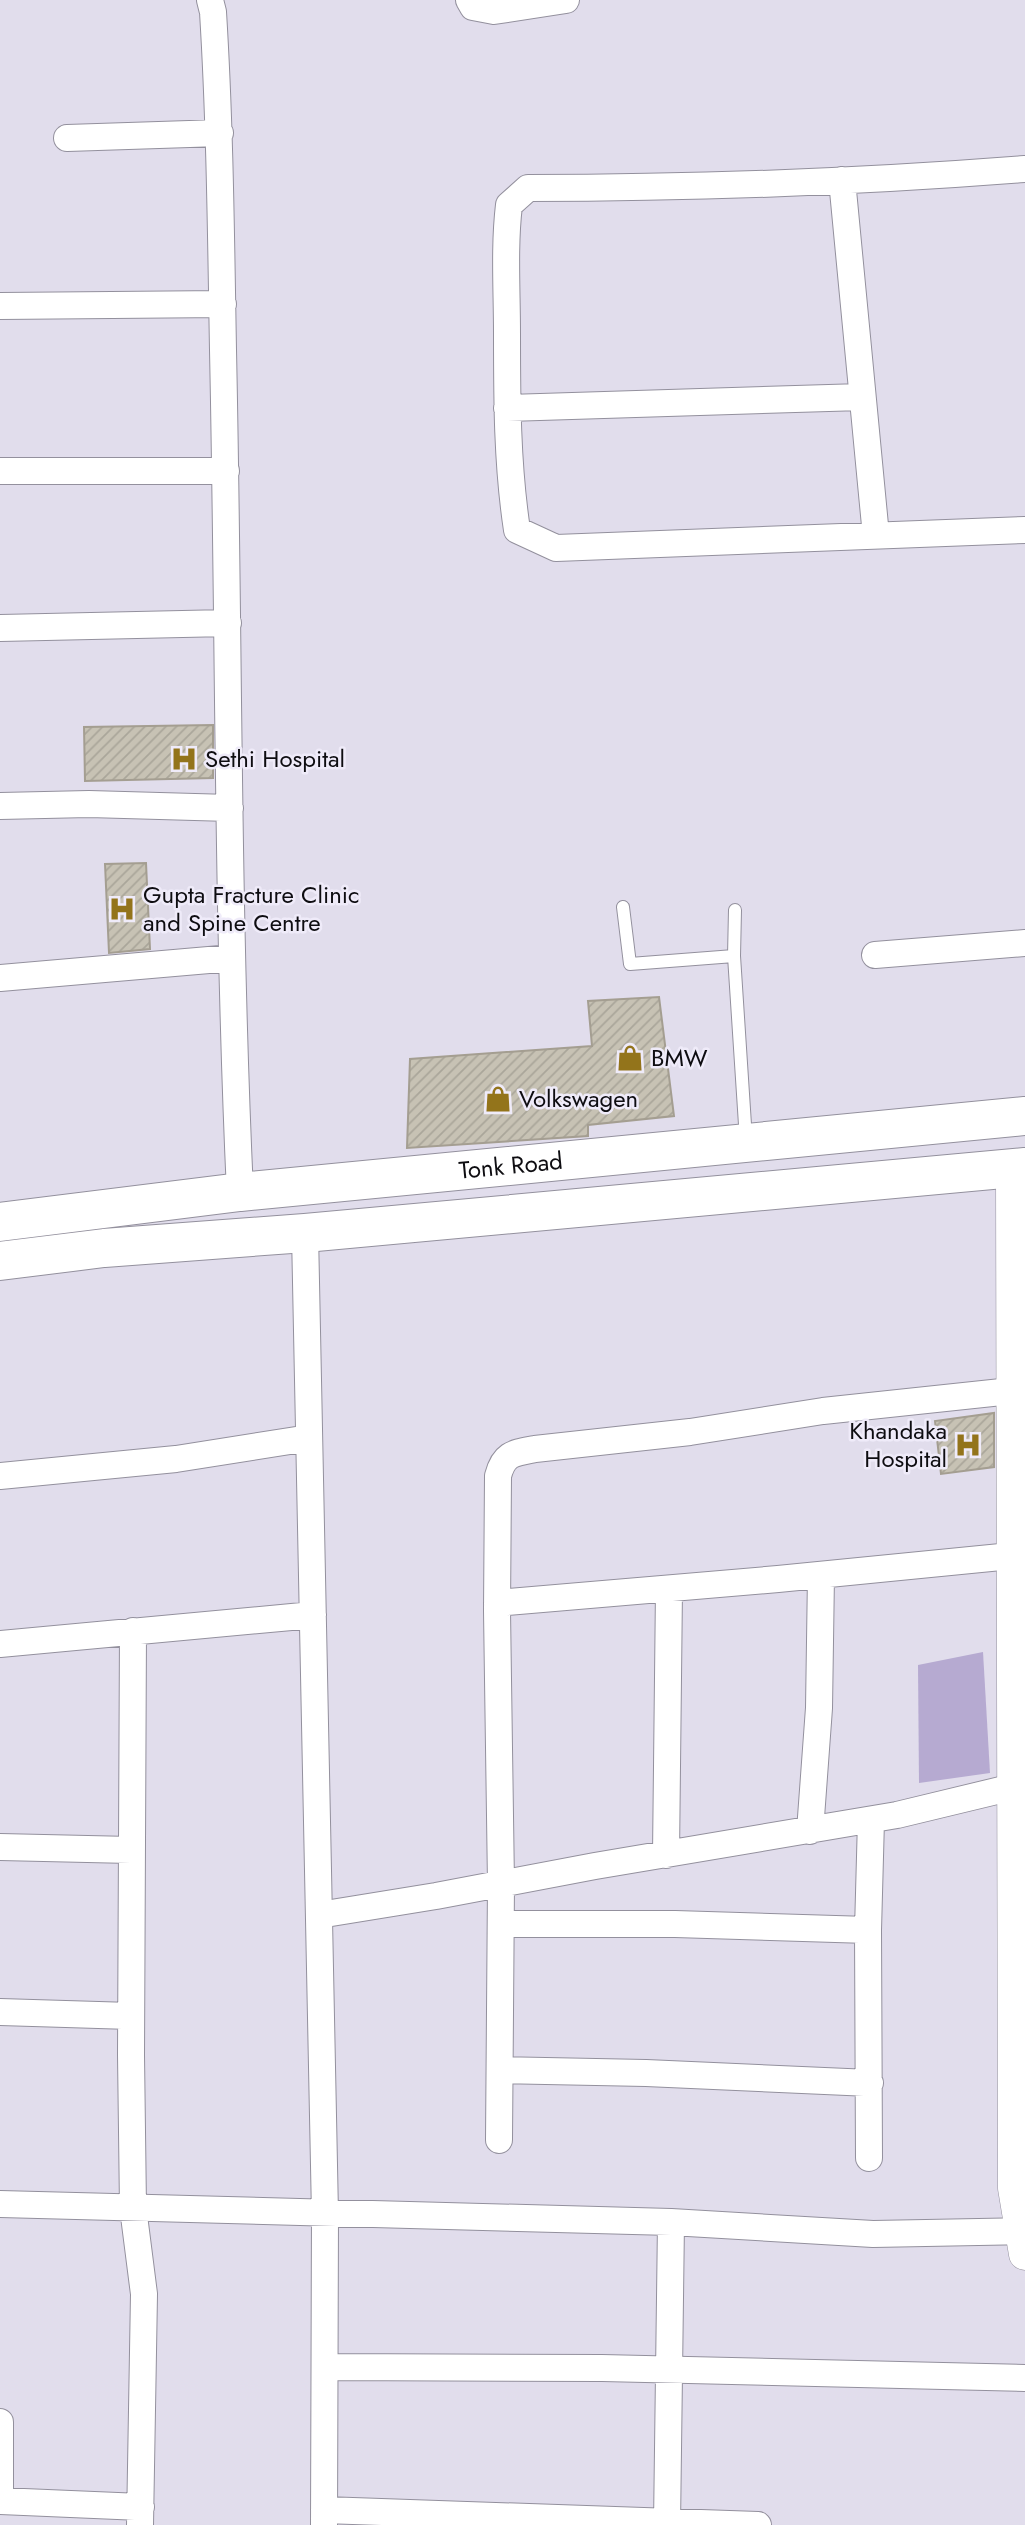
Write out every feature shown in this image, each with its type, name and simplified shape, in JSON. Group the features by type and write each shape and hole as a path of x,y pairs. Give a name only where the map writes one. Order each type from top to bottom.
{"main road":[{"name":"Tonk Road","path":"0,1222 240,1192 1025,1116"},
{"name":"Tonk Road","path":"0,1261 104,1248 306,1233 1018,1168"}],"street":[{"path":"210,0 220,132 232,958 240,1192"},
{"path":"469,0 473,7 494,11 566,0"},
{"path":"67,138 220,132"},
{"path":"1025,169 842,180 528,188 509,205 505,242 510,486 517,530 556,548 1025,530"},
{"path":"842,180 876,536"},
{"path":"0,306 223,303"},
{"path":"507,408 862,397"},
{"path":"0,471 226,471"},
{"path":"0,628 228,623"},
{"path":"0,806 89,804 230,808"},
{"path":"875,955 1025,943"},
{"path":"0,978 232,958"},
{"path":"0,2204 671,2222 873,2234 1024,2238 1014,2188 1011,1391 1018,1168"},
{"path":"306,1233 325,2214 324,2517 758,2525"},
{"path":"499,2140 501,1884 497,1602 498,1476 502,1463 512,1453 690,1432 823,1411 1011,1391"},
{"path":"0,1476 176,1459 309,1438"},
{"path":"497,1602 669,1589 1012,1556"},
{"path":"810,1831 819,1708 821,1575"},
{"path":"666,1855 669,1589"},
{"path":"0,1644 313,1615"},
{"path":"0,2422 0,2500 141,2516 144,2294 133,2208 131,2016 133,1631"},
{"path":"319,1915 871,1820 1013,1787"},
{"path":"869,2158 868,1930 871,1820"},
{"path":"0,1847 131,1850"},
{"path":"501,1924 676,1924 868,1930"},
{"path":"0,2012 131,2016"},
{"path":"499,2070 659,2073 870,2083"},
{"path":"667,2523 671,2222"},
{"path":"325,2367 669,2369 1025,2378"}],"lane":[{"path":"623,907 630,964 734,956"},
{"path":"735,910 734,956 746,1143"}],"shaded area":[{"path":"983,1652 990,1773 919,1783 918,1665"}],"building":[{"path":"213,725 213,778 85,781 84,727"},
{"path":"146,863 150,949 109,953 105,864"},
{"name":"Volkswagen","path":"659,997 674,1116 588,1125 588,1136 407,1148 410,1059 592,1046 588,1001"},
{"path":"994,1413 994,1467 941,1474 935,1421"}],"place":[{"name":"Sethi Hospital","path":"184,759"},
{"name":"Gupta Fracture Clinic and Spine Centre","path":"122,909"},
{"name":"BMW","path":"630,1058"},
{"name":"Volkswagen","path":"498,1099"},
{"name":"Khandaka Hospital","path":"968,1445"}]}
